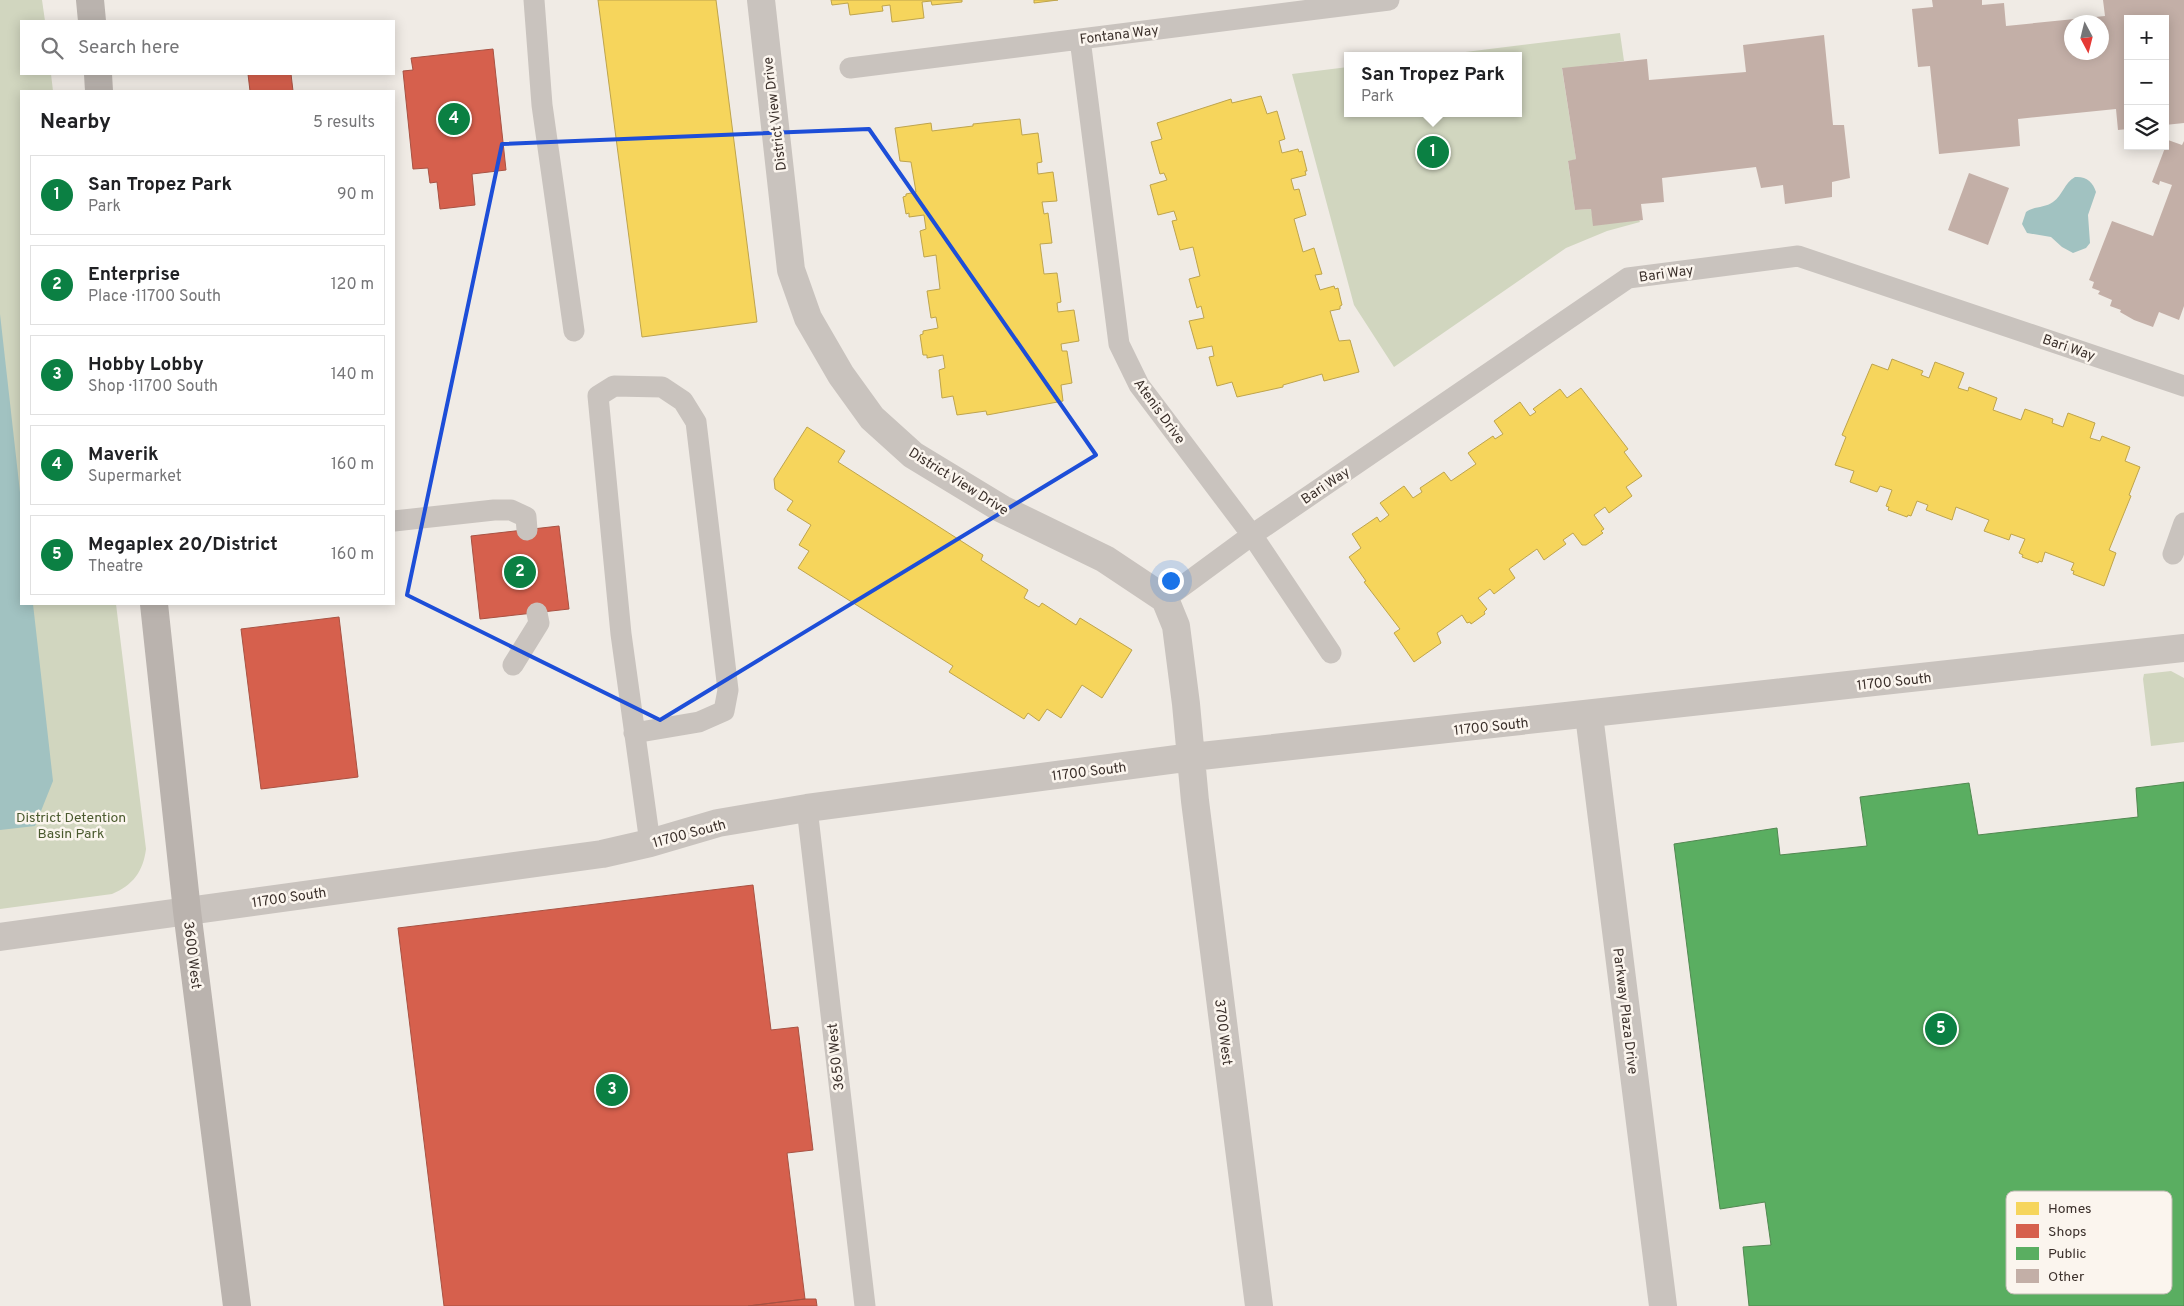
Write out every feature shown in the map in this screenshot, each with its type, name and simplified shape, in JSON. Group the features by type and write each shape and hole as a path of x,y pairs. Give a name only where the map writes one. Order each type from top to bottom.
{"main road":[{"path":"90,0 92,20"},
{"path":"98,75 99,90"},
{"name":"3600 West","path":"154,605 187,911 237,1306"}],"street":[{"name":"District View Drive","path":"761,0 791,270 808,318 841,375 872,418 912,455 1002,509 1105,558 1165,599"},
{"path":"1165,599 1176,626 1192,757"},
{"name":"11700 South","path":"0,937 602,854 718,824 807,808 1192,757 1589,715 2184,648"},
{"name":"Parkway Plaza Drive","path":"1589,715 1663,1306"},
{"name":"3700 West","path":"1192,757 1196,811 1259,1306"}],"lane":[{"path":"534,0 542,105 574,331"},
{"name":"Fontana Way","path":"850,68 1389,0"},
{"name":"Atenis Drive","path":"1080,39 1119,344 1139,385 1252,534 1331,653"},
{"name":"Bari Way","path":"1165,599 1252,534 1628,278 1798,256 2184,386"},
{"path":"634,733 699,722 724,711 728,690 696,422 683,401 662,387 637,385 614,386 598,396 621,634 634,733 650,843"},
{"path":"395,521 494,510 511,510 526,516 527,530"},
{"path":"2173,554 2184,523"},
{"path":"513,665 539,623 537,612"},
{"name":"3650 West","path":"807,808 865,1306"}],"highlighted area":[{"path":"869,129 1096,455 660,720 407,595 502,144"}],"green space":[{"name":"District Detention Basin Park","path":"0,0 42,0 45,20 20,20 20,75 51,75 53,90 20,90 20,605 116,605 146,849 145,857 136,877 126,886 112,894 0,909"},
{"path":"1620,33 1624,61 1562,69 1576,159 1568,162 1575,210 1591,209 1594,225 1639,220 1640,222 1607,231 1566,248 1394,367 1354,305 1292,74 1344,68 1344,117 1522,117 1522,52 1466,52"},
{"path":"2171,671 2184,678 2184,742 2151,746 2144,674"}],"water":[{"path":"2075,177 2088,180 2096,192 2088,215 2090,243 2086,248 2073,253 2062,247 2051,237 2027,233 2022,224 2026,212 2053,202 2068,182"},
{"path":"0,314 20,492 20,605 33,605 53,781 35,826 0,830"}],"building: Homes":[{"path":"598,0 716,0 757,322 642,337"},
{"path":"831,0 962,0 962,2 932,5 931,1 922,2 924,18 892,22 890,5 882,6 883,11 850,15 848,3 832,5"},
{"path":"1034,0 1058,0 1034,3"},
{"path":"1261,96 1267,114 1277,111 1285,139 1279,141 1282,153 1298,149 1299,152 1302,151 1307,171 1305,171 1306,175 1291,179 1294,190 1299,189 1306,215 1294,219 1303,252 1314,248 1322,274 1315,275 1320,290 1334,286 1335,289 1338,288 1342,305 1340,309 1330,311 1339,341 1350,340 1359,372 1324,381 1322,374 1283,385 1283,387 1237,397 1232,382 1217,386 1209,357 1214,356 1212,346 1197,349 1189,321 1204,318 1201,306 1197,308 1189,279 1200,276 1193,247 1180,250 1172,221 1177,220 1174,211 1158,215 1150,185 1167,180 1164,173 1160,174 1151,142 1162,139 1157,123 1231,99 1232,103"},
{"path":"1020,119 1022,135 1038,133 1042,162 1037,163 1038,174 1053,172 1057,201 1042,202 1044,214 1048,213 1052,243 1040,244 1044,274 1057,273 1061,302 1057,303 1058,312 1074,310 1079,341 1061,344 1062,351 1067,351 1072,383 1061,385 1063,401 987,415 986,411 957,415 953,396 942,398 939,370 945,368 943,355 927,358 927,355 923,355 920,335 923,334 923,331 938,328 936,317 931,318 927,291 940,289 936,255 924,257 920,231 926,229 924,215 909,217 909,213 906,214 903,197 906,194 916,192 911,162 900,161 895,128 931,123 932,131"},
{"path":"1892,359 1923,371 1921,375 1929,378 1935,362 1964,373 1958,388 1968,391 1969,387 1997,398 1993,410 2021,420 2025,409 2053,419 2052,423 2063,427 2068,413 2095,423 2090,438 2100,441 2102,436 2130,447 2125,461 2140,467 2129,495 2131,496 2109,550 2116,553 2104,586 2073,574 2074,571 2071,570 2074,563 2045,552 2042,562 2039,561 2038,563 2022,557 2023,555 2019,553 2025,539 2011,534 2009,540 1984,531 1989,520 1956,507 1952,520 1926,510 1928,505 1917,501 1911,516 1908,515 1907,517 1888,510 1889,507 1886,506 1892,490 1880,486 1877,492 1850,482 1854,471 1835,465 1846,437 1842,435 1872,364 1888,370"},
{"path":"1581,388 1628,449 1624,452 1642,476 1626,487 1632,496 1609,513 1605,507 1594,515 1604,529 1601,531 1603,533 1586,545 1582,545 1573,533 1563,540 1566,544 1544,560 1537,549 1509,569 1515,578 1494,594 1490,589 1478,598 1487,609 1484,612 1485,614 1471,624 1470,622 1467,623 1462,615 1437,633 1441,643 1414,662 1394,633 1400,629 1364,582 1366,581 1349,557 1361,548 1352,534 1377,517 1380,522 1389,515 1380,503 1404,486 1413,498 1422,492 1420,488 1444,472 1451,481 1476,464 1468,453 1493,436 1495,439 1503,434 1494,421 1520,402 1530,416 1536,412 1533,409 1560,389 1567,398"},
{"path":"807,427 845,451 838,462 983,555 981,560 1028,590 1024,598 1039,607 1042,603 1076,625 1080,618 1132,650 1102,698 1082,685 1061,718 1047,709 1039,721 1028,713 1024,719 949,672 953,666 798,568 809,551 799,545 811,525 787,510 793,501 775,489 774,479"}],"building: Shops":[{"path":"493,49 506,170 472,174 475,205 440,209 437,182 430,183 428,168 413,169 403,71 413,70 411,58"},
{"path":"248,75 291,75 293,90 250,90"},
{"path":"559,526 569,609 480,619 471,536"},
{"path":"339,617 358,777 261,789 241,629"},
{"path":"753,885 771,1030 798,1027 813,1150 787,1153 805,1299 748,1306 444,1306 398,928"},
{"path":"816,1299 817,1306 748,1306"}],"building: Public":[{"path":"2184,782 2184,1306 1749,1306 1743,1247 1771,1245 1765,1202 1720,1209 1674,844 1777,828 1780,855 1867,846 1860,797 1969,783 1978,835 2138,817 2136,788"}],"building: Other":[{"path":"1932,0 1982,0 1982,5 2004,3 2006,26 2064,20 2064,60 2109,60 2109,15 2105,15 2103,0 2184,0 2184,123 2169,125 2169,15 2124,15 2124,129 2118,130 2116,109 2018,119 2020,146 1939,154 1930,66 1918,67 1912,9 1933,7"},
{"path":"1824,35 1833,125 1844,125 1850,178 1832,182 1832,197 1785,204 1783,185 1761,188 1756,167 1662,178 1664,202 1641,204 1643,220 1593,226 1591,209 1575,210 1568,161 1576,159 1562,68 1647,59 1649,80 1746,72 1743,45"},
{"path":"2169,140 2182,145 2184,141 2184,306 2179,320 2159,312 2153,327 2134,320 2120,312 2121,310 2110,306 2112,300 2098,294 2100,291 2092,288 2094,282 2089,280 2112,221 2153,236 2172,185 2160,181 2159,185 2152,182 2164,150 2169,150"},
{"path":"1969,173 2009,188 1988,245 1948,230"}],"place":[{"name":"Maverik","path":"454,119"},
{"name":"San Tropez Park","path":"1433,152"},
{"name":"Enterprise","path":"520,572"},
{"name":"Megaplex 20/District","path":"1941,1029"},
{"name":"Hobby Lobby","path":"612,1090"}]}
